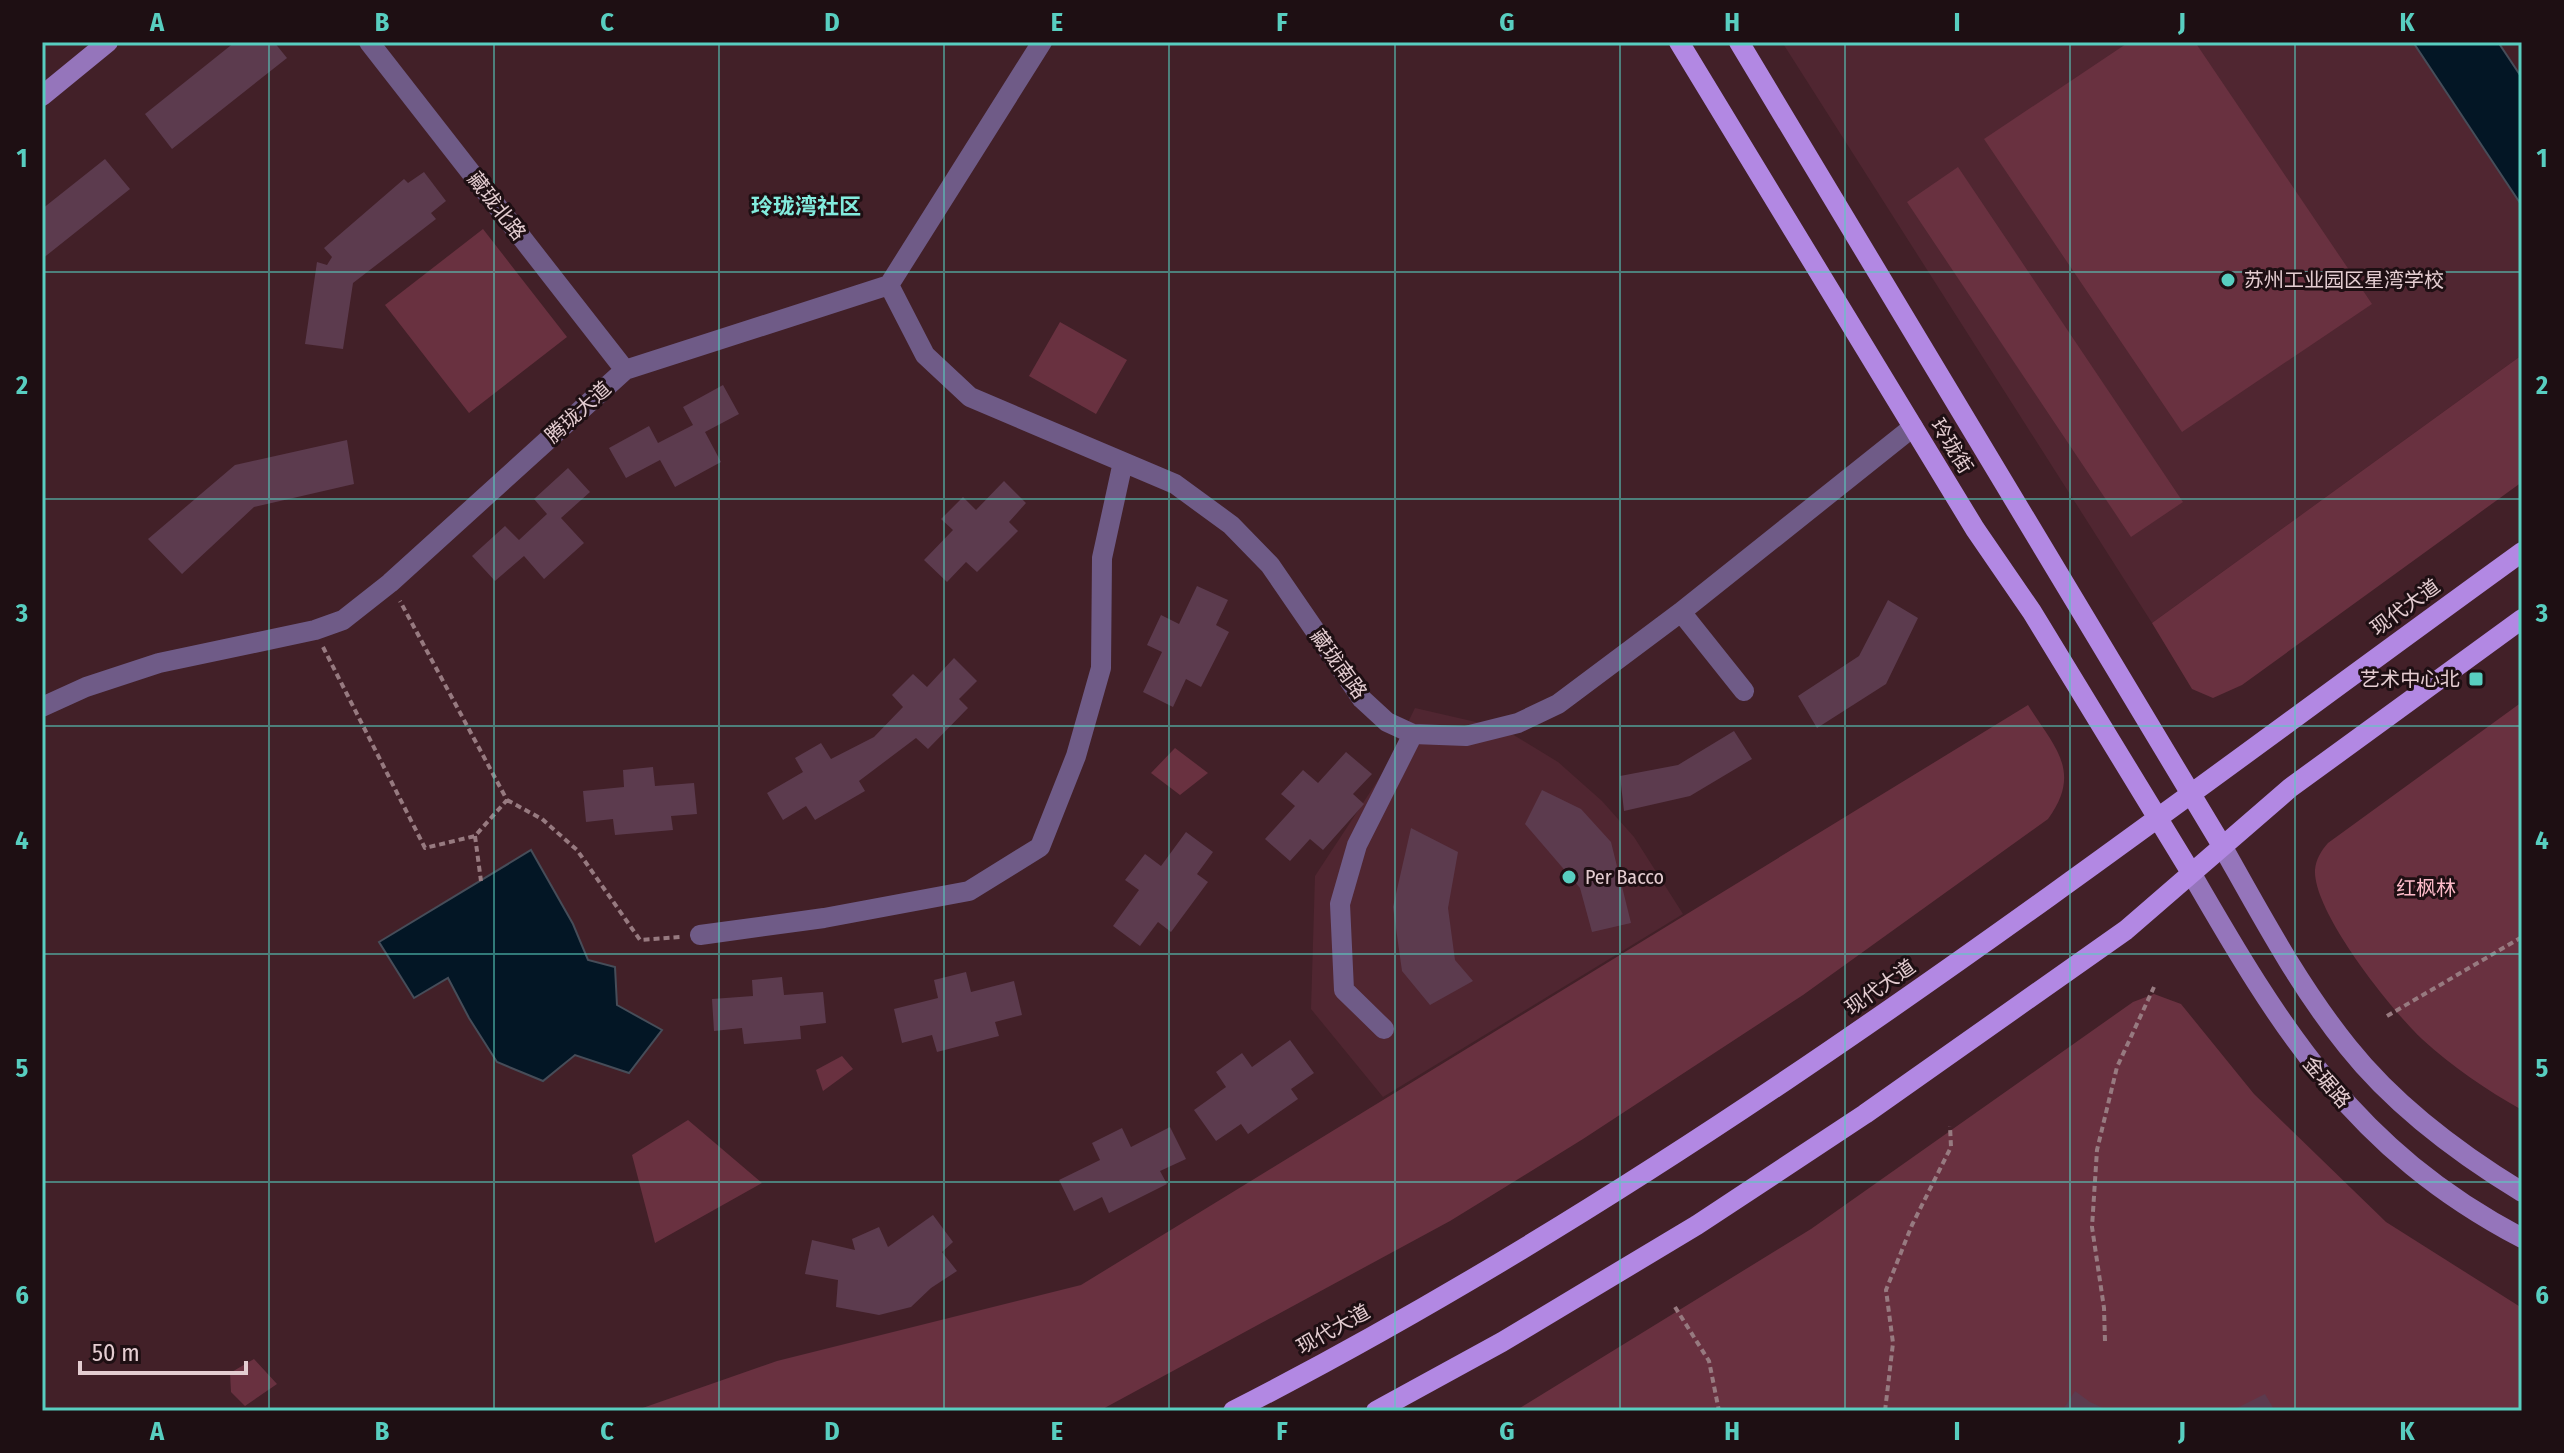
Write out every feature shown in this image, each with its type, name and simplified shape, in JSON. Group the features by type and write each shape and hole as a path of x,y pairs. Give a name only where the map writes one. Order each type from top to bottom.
{"main road":[{"path":"42,96 108,42"},
{"name":"玲珑街","path":"1679,42 1913,427 2190,871"},
{"name":"玲珑街","path":"1739,42 2221,844"},
{"name":"现代大道","path":"1233,1411 1471,1280 1667,1160 1959,963 2522,552"},
{"path":"1376,1411 1502,1342 1786,1167 2126,930 2221,844 2290,788 2522,619"},
{"name":"金琚路","path":"2221,844 2291,967 2358,1059 2434,1131 2522,1192"},
{"name":"金琚路","path":"2190,871 2281,1024 2338,1097 2409,1162 2456,1197 2522,1238"}],"street":[{"name":"藏珑北路","path":"369,42 625,370"},
{"path":"889,285 1042,42"},
{"name":"腾珑大道","path":"42,707 86,687 159,663 315,630 343,620 390,583 625,370 889,285"},
{"name":"藏珑南路","path":"889,285 925,355 970,397 1175,484 1231,525 1270,565 1362,699 1387,722 1413,734 1466,736 1518,723 1558,704 1681,612 1913,427"},
{"path":"700,935 824,918 969,891 1040,847 1076,756 1101,668 1102,558 1123,462"},
{"path":"1681,612 1744,691"},
{"path":"1384,1029 1344,990 1340,904 1357,845 1413,734"}],"path":[{"path":"390,583 507,800 542,819 577,850 640,940 700,935"},
{"path":"315,630 425,848 475,836 507,800"},
{"path":"475,836 481,881"},
{"path":"2387,1016 2522,937"},
{"path":"2105,1341 2104,1308 2092,1227 2097,1150 2117,1067 2154,987"},
{"path":"1885,1411 1893,1343 1886,1290 1912,1225 1951,1147 1950,1126"},
{"path":"1675,1307 1709,1361 1719,1411"}],"shaded area":[{"name":"苏州工业园区星湾学校","path":"1782,42 2413,42 2522,206 2522,355 2152,623"},
{"path":"1415,708 1502,728 1558,762 1602,801 1634,837 1683,914 1383,1097 1311,1009 1315,876 1384,771"}],"green space":[{"path":"2129,42 2195,42 2372,304 2182,432 1984,139"},
{"path":"1958,167 2183,502 2131,537 1907,202"},
{"path":"483,229 567,337 469,413 385,305"},
{"path":"1060,322 1127,360 1096,414 1029,376"},
{"path":"2522,355 2522,482 2242,685 2213,698 2192,689 2152,623"},
{"name":"红枫林","path":"2522,702 2522,1110 2445,1059 2408,1025 2374,984 2340,934 2318,888 2315,870 2319,855 2328,843"},
{"path":"2028,705 2055,747 2064,773 2058,802 2048,819 1803,995 1583,1139 1450,1221 1099,1411 634,1411 777,1361 1081,1285"},
{"path":"1175,748 1208,773 1180,795 1151,773"},
{"path":"2154,994 2181,1004 2254,1094 2386,1222 2522,1308 2522,1411 1515,1411 1811,1229 2133,1002"},
{"path":"842,1056 853,1069 823,1091 816,1070"},
{"path":"688,1120 762,1183 655,1243 632,1155"},
{"path":"254,1359 277,1384 245,1406 231,1392 230,1373"}],"water":[{"path":"2413,42 2498,42 2522,78 2522,206"},
{"path":"531,850 573,924 588,960 615,967 617,1005 662,1030 629,1073 575,1055 543,1081 497,1062 448,978 414,998 379,942"}],"building":[{"path":"235,42 274,42 287,58 172,149 145,114"},
{"path":"105,159 130,189 42,259 42,209"},
{"path":"424,172 446,201 431,213 436,219 353,283 343,349 305,344 317,262 327,265 332,257 324,248 404,179 408,183"},
{"path":"723,385 739,414 705,432 721,462 675,487 660,460 626,478 609,448 649,426 658,443 693,425 683,407"},
{"path":"347,440 354,484 254,507 182,574 148,539 235,465"},
{"path":"568,468 590,492 561,518 584,543 544,579 524,556 495,581 472,556 505,526 519,540 547,514 534,499"},
{"path":"1004,481 1026,503 1009,522 1018,531 977,572 966,562 947,582 924,560 953,530 941,519 963,497 976,510"},
{"path":"1197,586 1228,600 1216,625 1229,632 1201,687 1186,679 1173,707 1143,692 1162,652 1147,645 1161,615 1179,624"},
{"path":"1888,600 1918,618 1886,684 1817,728 1798,696 1859,656"},
{"path":"954,658 977,681 959,699 968,708 928,749 916,738 859,781 865,791 815,820 806,806 783,820 767,793 803,772 795,758 821,743 831,759 874,737 903,707 892,695 913,674 927,687"},
{"path":"1734,731 1752,759 1690,796 1624,811 1620,776 1678,765"},
{"path":"1346,752 1372,774 1353,794 1364,804 1323,850 1310,839 1290,861 1265,839 1295,806 1281,794 1303,770 1318,783"},
{"path":"653,767 655,786 694,783 697,814 671,816 673,830 615,835 613,819 586,822 583,791 624,787 623,770"},
{"path":"1542,790 1581,809 1611,842 1631,923 1592,932 1580,888 1525,824"},
{"path":"1411,828 1458,852 1448,908 1455,960 1473,981 1430,1005 1402,971 1393,907"},
{"path":"1186,832 1213,852 1197,874 1208,882 1171,932 1158,922 1140,946 1113,926 1139,890 1125,880 1145,854 1161,866"},
{"path":"966,972 971,992 1014,981 1022,1015 995,1022 999,1036 937,1052 932,1035 902,1043 894,1009 938,998 934,980"},
{"path":"782,977 784,995 823,992 826,1023 800,1026 801,1039 744,1044 742,1028 714,1031 712,999 753,996 752,980"},
{"path":"1290,1040 1314,1073 1291,1089 1298,1099 1248,1134 1241,1124 1216,1141 1194,1110 1226,1087 1216,1072 1242,1053 1252,1067"},
{"path":"1170,1127 1186,1159 1160,1171 1167,1184 1109,1213 1102,1197 1074,1211 1059,1180 1100,1160 1092,1143 1122,1128 1131,1147"},
{"path":"933,1215 953,1242 942,1252 957,1271 931,1288 911,1307 879,1315 836,1307 838,1280 805,1274 812,1240 855,1250 852,1239 879,1227 888,1247"},
{"path":"2075,1391 2090,1402 2110,1411 2062,1411"},
{"path":"2265,1394 2275,1411 2229,1411 2241,1406"}],"place":[{"name":"苏州工业园区星湾学校","path":"2228,280"},
{"name":"艺术中心北","path":"2476,679"},
{"name":"Per Bacco","path":"1569,877"}],"district":[{"name":"玲珑湾社区","path":"806,206"}]}
